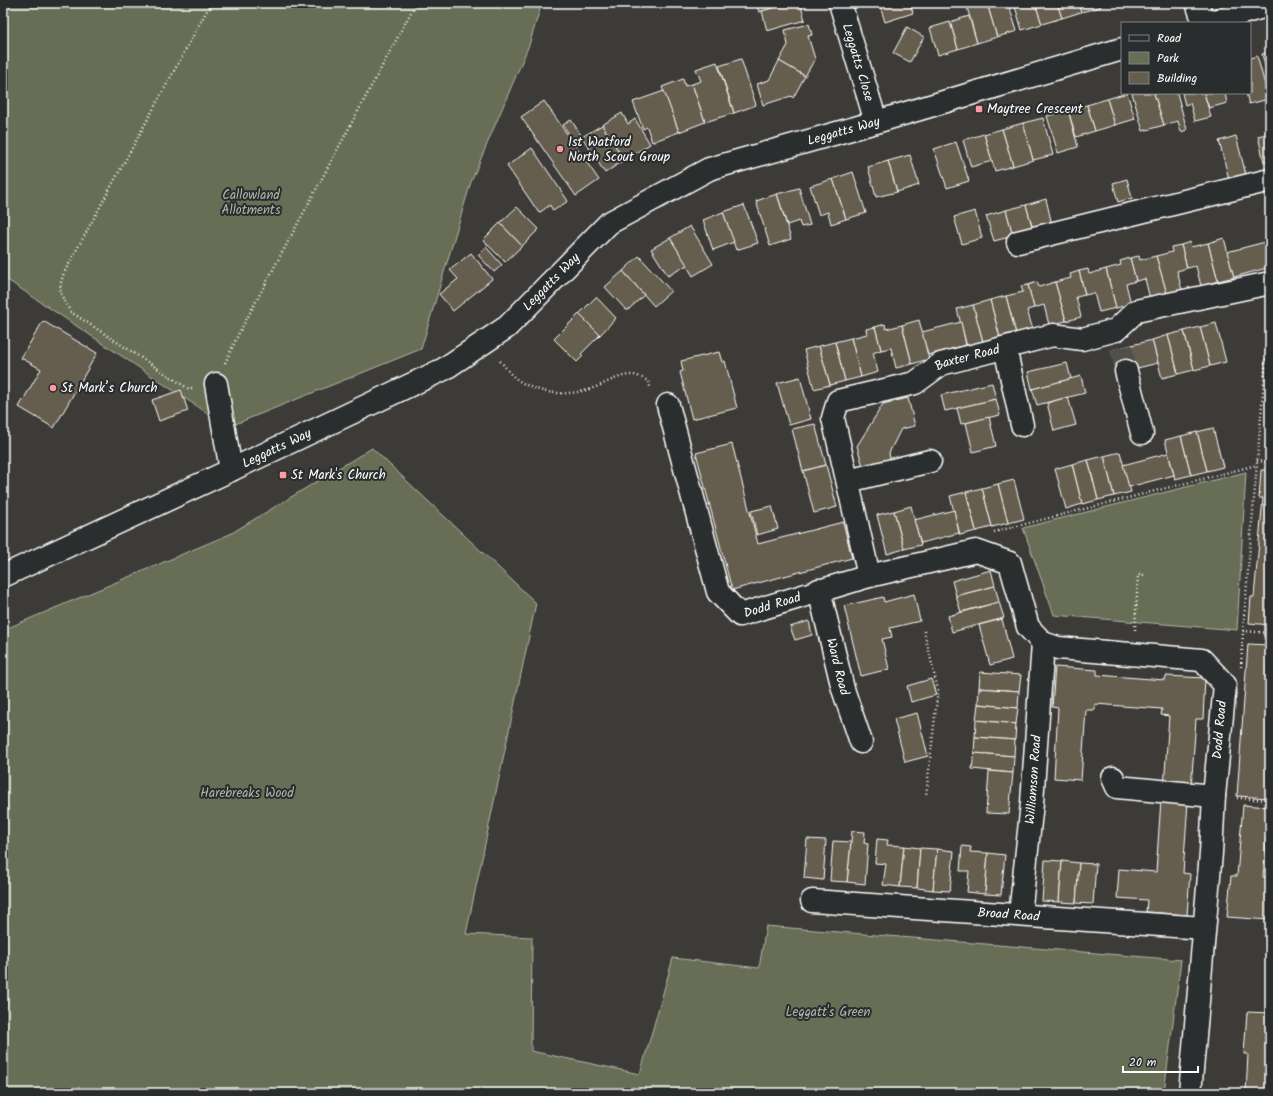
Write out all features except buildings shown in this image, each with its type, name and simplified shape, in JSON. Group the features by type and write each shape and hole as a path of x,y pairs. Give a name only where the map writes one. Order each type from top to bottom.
{"street":[{"name":"Leggatts Close","path":"840,3 876,122"},
{"path":"1197,3 1204,22"},
{"path":"1211,22 1270,5"},
{"name":"Leggatts Way","path":"3,576 444,369 507,327 609,223 709,169 876,122 1121,49"},
{"path":"1018,242 1270,180"},
{"name":"Baxter Road","path":"869,576 833,418 838,402 916,383 941,364 1053,335 1082,339 1119,339 1136,311 1270,282"},
{"path":"1006,348 1022,425"},
{"path":"1126,371 1142,433"},
{"path":"216,384 231,470"},
{"name":"Dodd Road","path":"668,405 718,592 740,615 869,576 976,551"},
{"path":"848,481 930,461"},
{"path":"976,551 1010,563 1028,627 1043,643"},
{"name":"Ward Road","path":"820,590 843,689 861,742"},
{"name":"Dodd Road","path":"1043,643 1058,648 1202,660 1225,685 1214,796 1211,853 1190,1093"},
{"name":"Williamson Road","path":"1020,915 1032,803 1043,643"},
{"path":"1113,778 1118,787 1214,796"},
{"name":"Broad Road","path":"812,901 1204,928"}],"path":[{"path":"211,3 64,272 60,284 62,298 71,312 189,389 216,384 238,335 416,3"},
{"path":"1225,685 1241,675 1243,631 1270,304"},
{"path":"485,342 514,377 531,388 554,393 574,393 590,389 625,376 634,375 648,382 654,396 668,405"},
{"path":"1257,461 1270,462"},
{"path":"976,551 985,534 1257,465"},
{"path":"1133,654 1138,575 1144,575"},
{"path":"924,631 930,665 938,690 926,796"},
{"path":"1243,631 1270,633"},
{"path":"1214,796 1270,800"}],"green space":[{"name":"Callowland Allotments","path":"3,3 542,3 529,45 471,182 421,349 228,427 3,277"},
{"name":"Harebreaks Wood","path":"372,448 536,603 466,934 532,937 531,1051 640,1074 673,958 759,968 766,926 1181,960 1164,1093 3,1093 3,630 230,534"},
{"path":"1246,472 1237,630 1054,615 1023,528"}],"tunnel":[{"path":"1121,347 1126,371"}],"place":[{"name":"Maytree Crescent","path":"979,109"},
{"name":"1st Watford North Scout Group","path":"560,149"},
{"name":"St Mark’s Church","path":"53,388"},
{"name":"St Mark's Church","path":"283,475"}],"park label":[{"name":"Leggatt's Green","path":"828,1012"}]}
